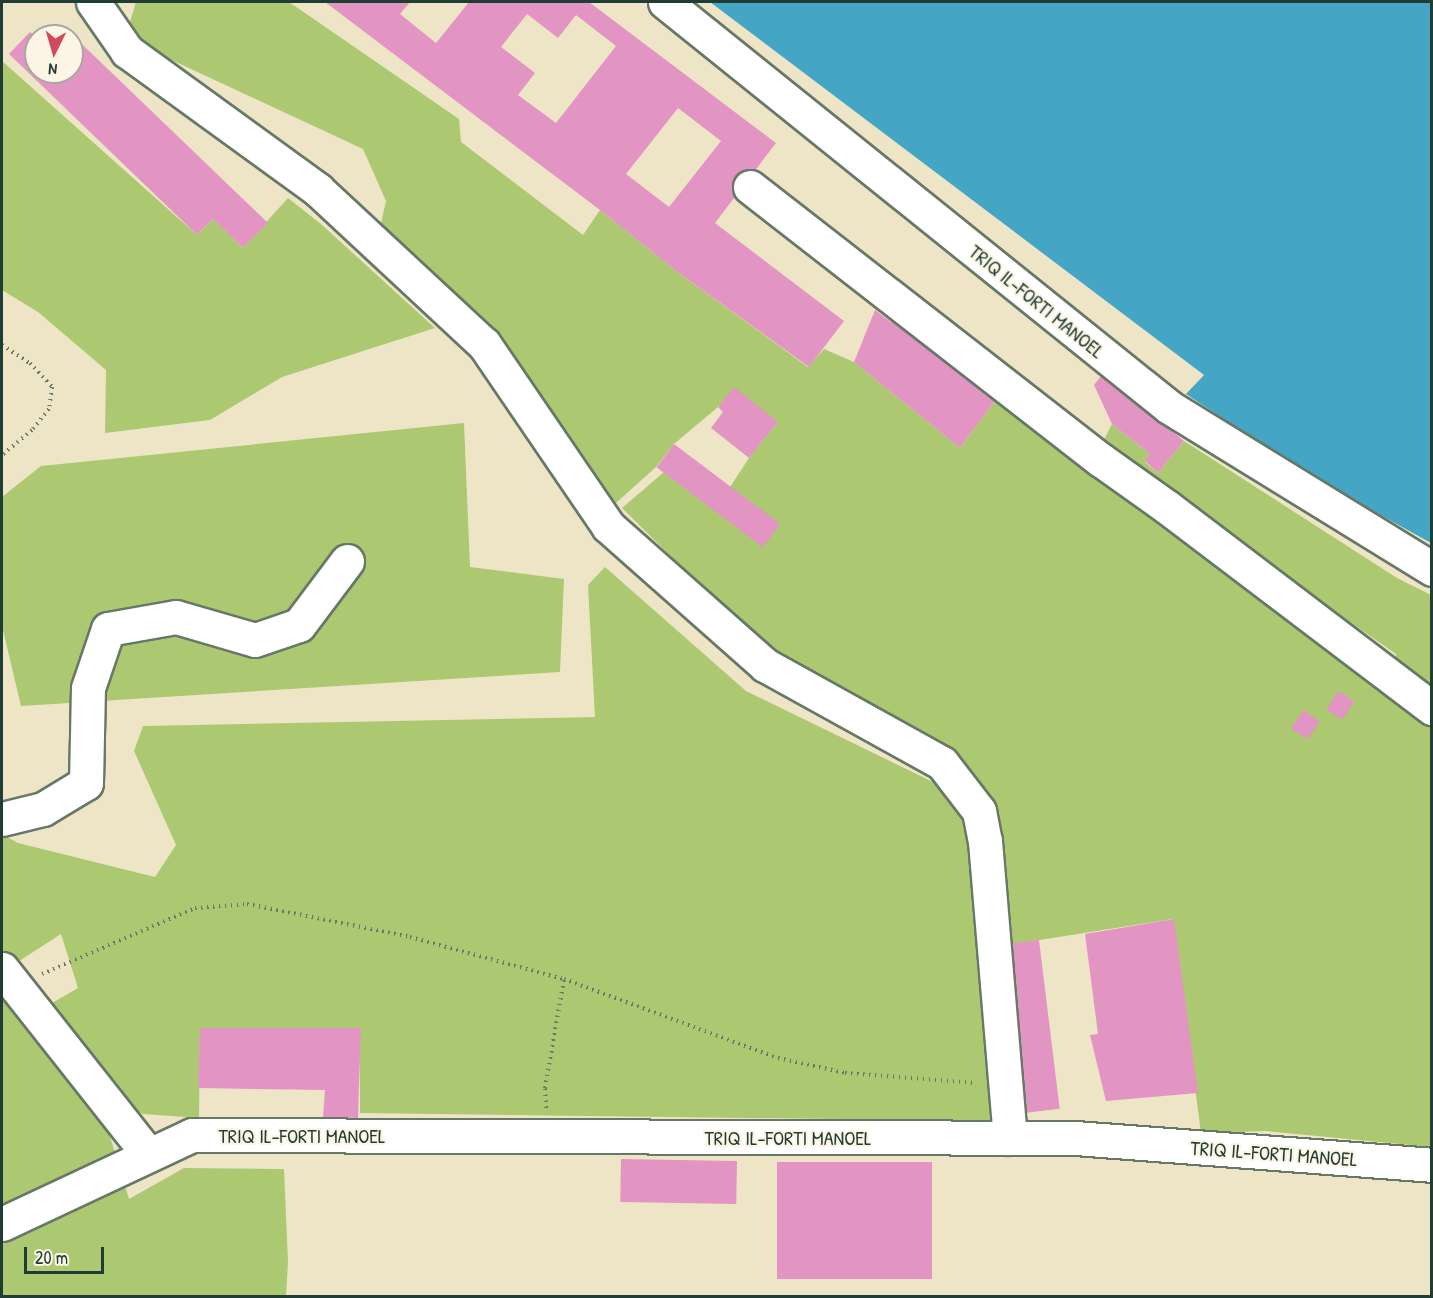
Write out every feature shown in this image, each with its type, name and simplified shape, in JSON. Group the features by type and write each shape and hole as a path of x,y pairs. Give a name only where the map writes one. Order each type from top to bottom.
{"street":[{"path":"93,2 127,51 318,190 484,344 608,526 765,665 942,763 979,811 985,841 1010,1138"},
{"name":"TRIQ IL-FORTI MANOEL","path":"664,2 1169,407 1431,569"},
{"path":"750,188 1101,460 1167,507 1431,708"},
{"path":"2,819 43,809 86,783 88,688 108,629 176,617 255,640 299,625 347,561"},
{"path":"7,978 148,1154"},
{"name":"TRIQ IL-FORTI MANOEL","path":"2,1224 192,1135 1075,1138 1431,1165"}],"path":[{"path":"2,345 30,363 52,387 49,409 32,430 2,454"},
{"path":"7,978 195,908 247,904 410,937 564,979 778,1058 845,1073 1005,1084"},
{"path":"545,1088 564,979"}],"green space":[{"path":"136,2 289,2 459,119 461,142 583,235 600,210 676,271 808,367 824,349 854,362 960,448 1002,391 1431,725 1431,1147 1266,1131 1201,1133 1173,919 1001,946 990,818 795,668 704,589 622,508 664,472 730,487 749,458 777,423 734,388 718,407 674,444 656,467 616,503 378,237 386,201 363,149 148,49 129,25"},
{"path":"2,61 24,81 24,84 28,84 197,235 213,219 243,248 288,198 321,224 435,328 282,377 210,420 105,433 106,370 38,312 2,290"},
{"path":"464,423 470,567 564,579 560,672 21,706 2,626 2,497 41,466"},
{"path":"1112,424 1150,454 1145,462 1158,473 1184,441 1397,578 1431,595 1431,692 1396,666 1396,654 1151,484 1102,444"},
{"path":"605,567 746,691 933,782 958,810 973,845 984,979 990,1121 360,1113 360,1028 200,1028 199,1118 143,1114 104,1093 40,1010 78,988 61,934 10,967 2,957 2,834 18,843 155,877 176,845 134,751 143,726 595,717 588,585"},
{"path":"2,981 106,1123 129,1199 184,1168 284,1169 288,1262 286,1296 2,1296"}],"water":[{"path":"710,2 1431,2 1431,543 1312,477 1186,394 1204,375"}],"building":[{"path":"325,2 410,2 400,14 436,43 469,2 589,2 776,143 715,223 844,321 809,367 676,271 600,210","holes":["527,14 558,38 576,15 616,46 556,123 518,95 535,73 501,47","678,108 721,141 669,207 626,174"]},
{"path":"24,38 24,68 9,54"},
{"path":"84,46 268,223 243,248 213,219 197,235 40,84 84,84"},
{"path":"875,310 891,322 896,315 1002,391 960,448 854,362"},
{"path":"1102,375 1184,441 1158,473 1145,461 1150,454 1112,424 1094,385"},
{"path":"734,387 778,422 749,458 711,428 723,412 718,407"},
{"path":"674,444 780,524 763,547 657,467"},
{"path":"1338,691 1354,701 1342,720 1326,710"},
{"path":"1303,710 1320,721 1308,739 1291,728"},
{"path":"1174,919 1198,1093 1106,1101 1090,1035 1098,1034 1085,934"},
{"path":"1039,940 1060,1109 1022,1113 1001,945"},
{"path":"200,1028 361,1028 358,1118 323,1117 325,1090 198,1088"},
{"path":"621,1159 737,1161 736,1204 620,1202"},
{"path":"777,1162 932,1162 932,1279 777,1279"}]}
